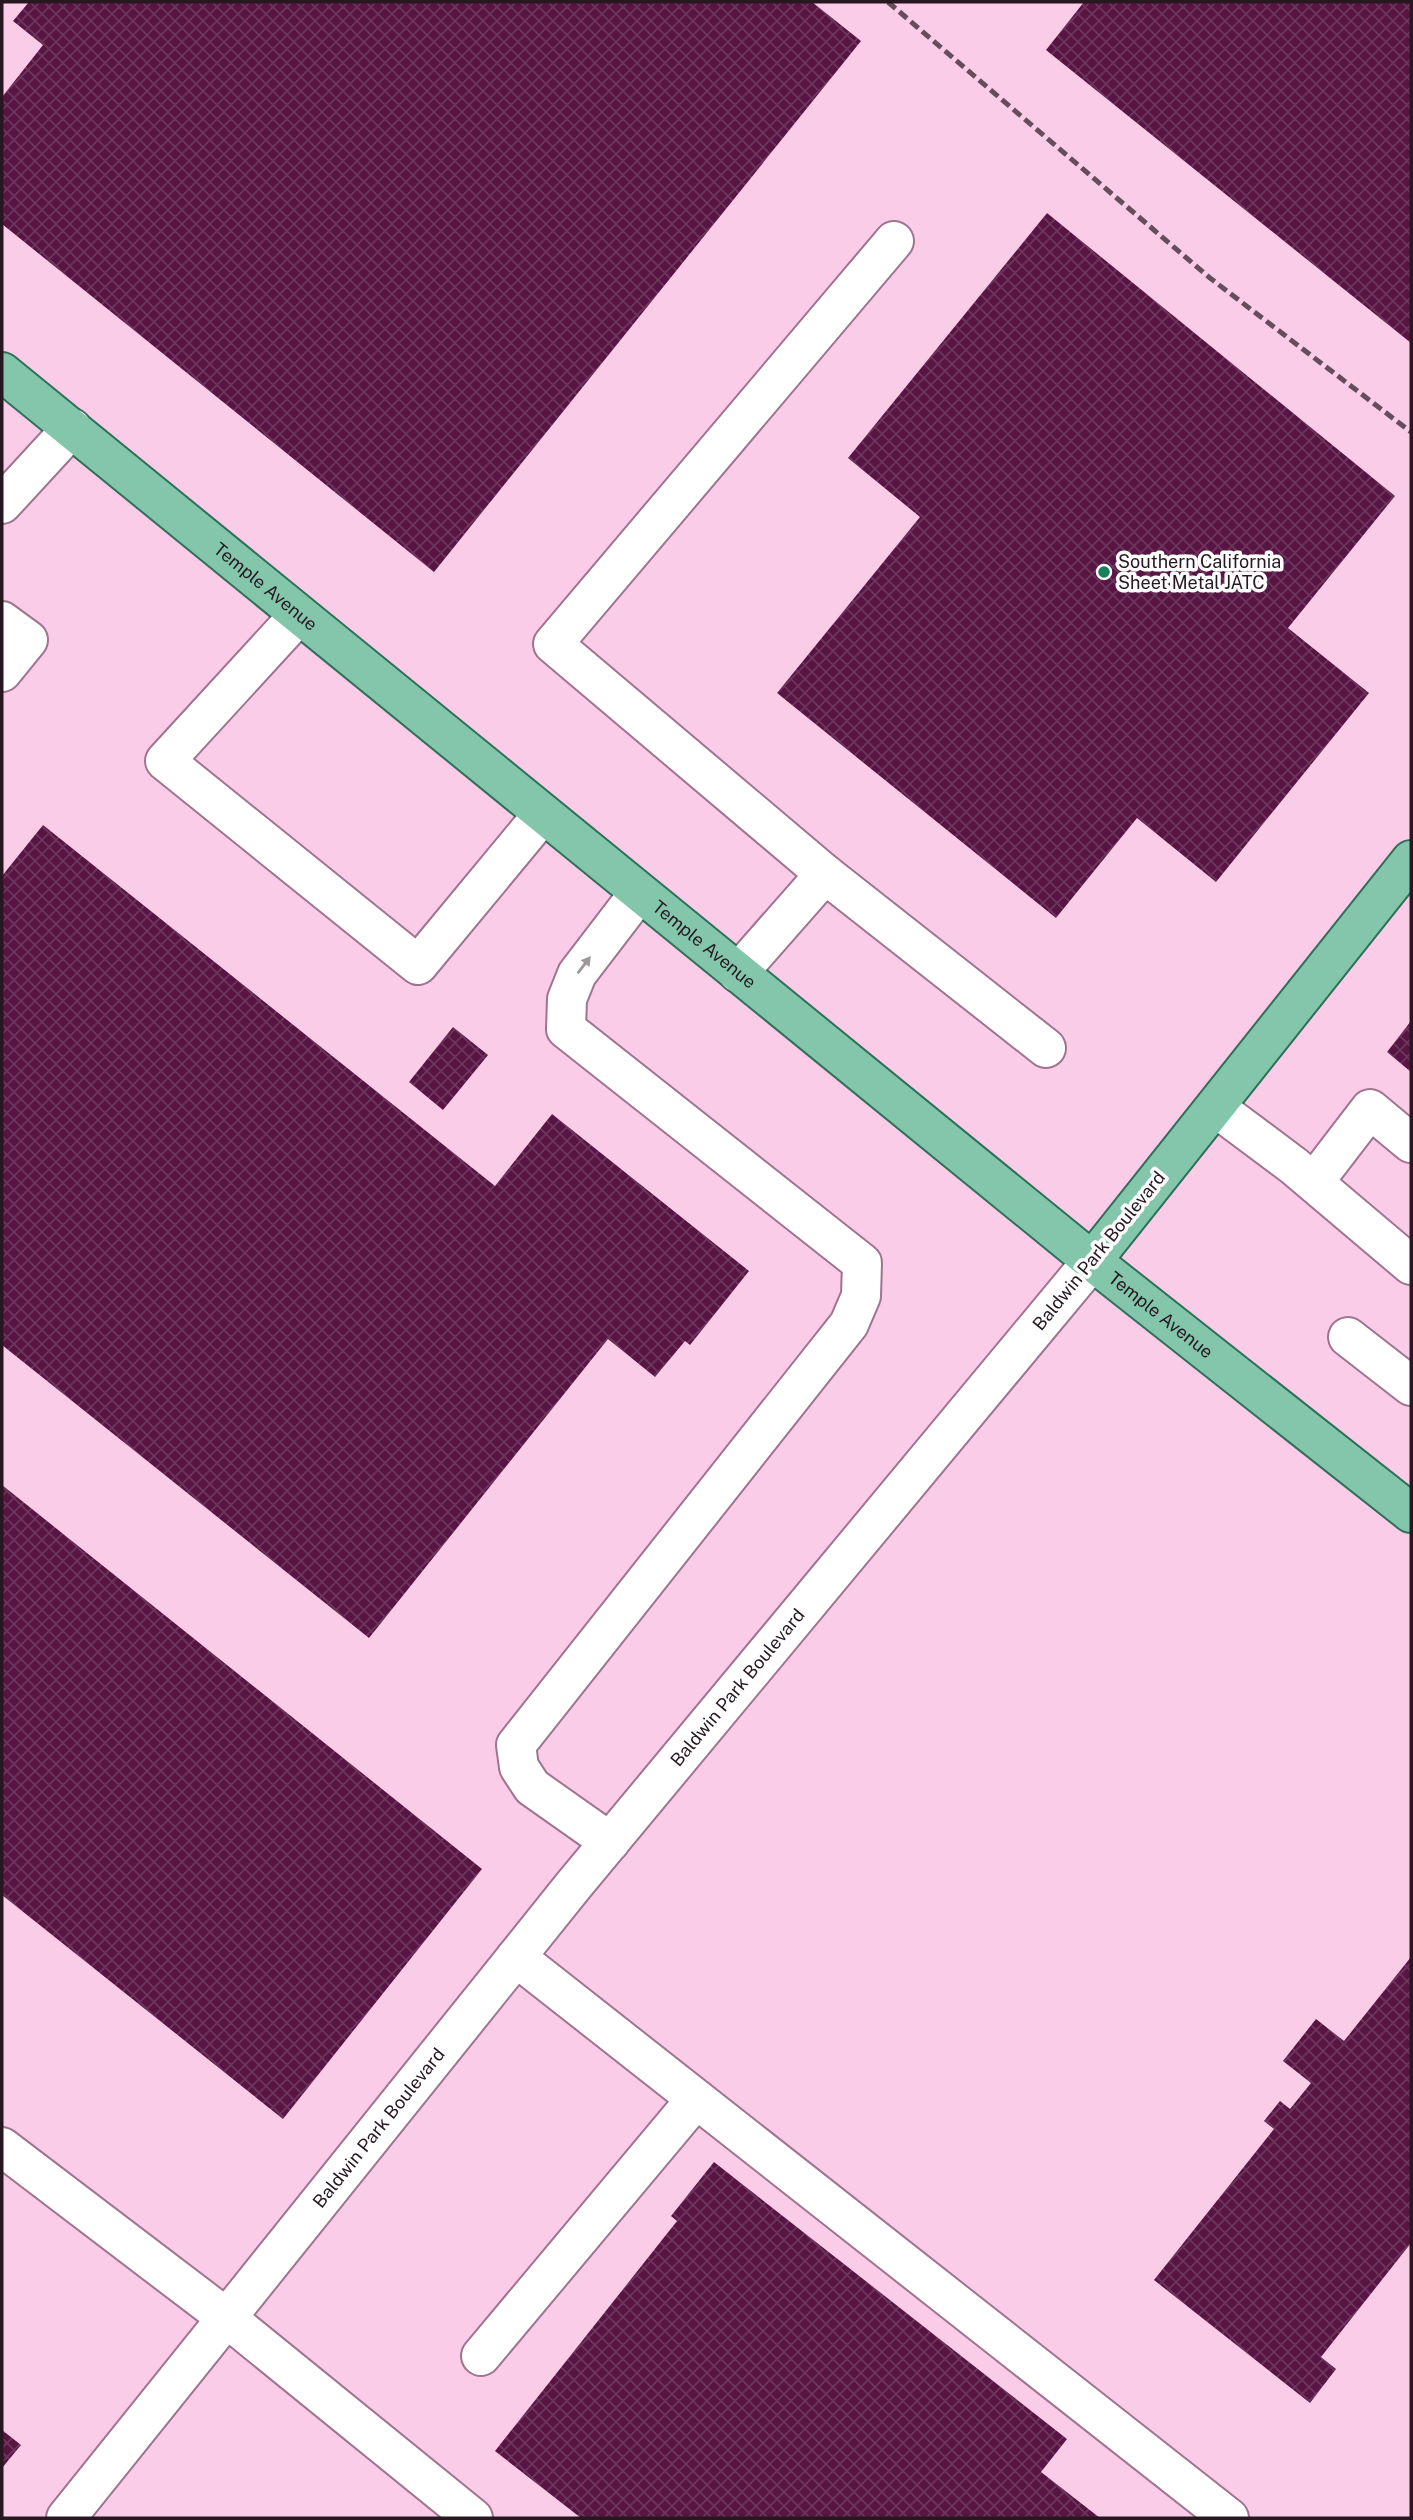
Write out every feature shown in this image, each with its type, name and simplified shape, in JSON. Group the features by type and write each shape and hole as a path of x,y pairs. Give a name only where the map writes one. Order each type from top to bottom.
{"main road":[{"name":"Temple Avenue","path":"2,372 1092,1261 1411,1513"},
{"name":"Baldwin Park Boulevard","path":"1092,1261 1411,860"}],"street":[{"path":"894,241 553,643 825,874 1046,1048"},
{"path":"2,504 72,428"},
{"path":"298,616 165,761 418,965 543,814"},
{"path":"2,621 28,640 2,672"},
{"path":"738,972 825,874"},
{"path":"610,1842 532,1787 519,1767 516,1745 849,1324 861,1296 862,1263 566,1029 567,999 576,974 639,893"},
{"path":"1215,1107 1314,1182 1411,1265"},
{"path":"1314,1182 1370,1109 1411,1143"},
{"name":"Baldwin Park Boulevard","path":"66,2518 516,1957 1092,1261"},
{"path":"1348,1338 1411,1386"},
{"path":"516,1957 1229,2518"},
{"path":"481,2356 696,2099"},
{"path":"2,2147 228,2319 473,2518"}],"building":[{"path":"29,2 812,2 861,41 434,572 2,224 2,97 43,45 13,21"},
{"path":"1084,2 1411,2 1411,343 1046,50"},
{"name":"Southern California Sheet Metal JATC","path":"1047,213 1395,496 1288,628 1369,693 1216,882 1137,818 1056,918 777,693 920,517 848,458"},
{"path":"43,825 495,1186 552,1114 749,1271 690,1345 685,1341 655,1377 608,1339 369,1638 2,1345 2,876"},
{"path":"1411,1021 1411,1072 1387,1052"},
{"path":"453,1027 488,1055 443,1110 409,1082"},
{"path":"2,1485 482,1869 283,2119 2,1895"},
{"path":"1411,1957 1411,2243 1321,2357 1336,2369 1310,2403 1154,2280 1274,2129 1264,2121 1280,2101 1290,2109 1311,2083 1283,2061 1316,2019 1344,2041"},
{"path":"714,2162 1067,2439 1041,2472 1100,2518 581,2518 495,2451 677,2221 671,2216"},
{"path":"2,2430 21,2445 2,2468"}],"railway":[{"path":"888,2 1210,278 1411,432"}],"place":[{"name":"Southern California Sheet Metal JATC","path":"1104,572"}]}
